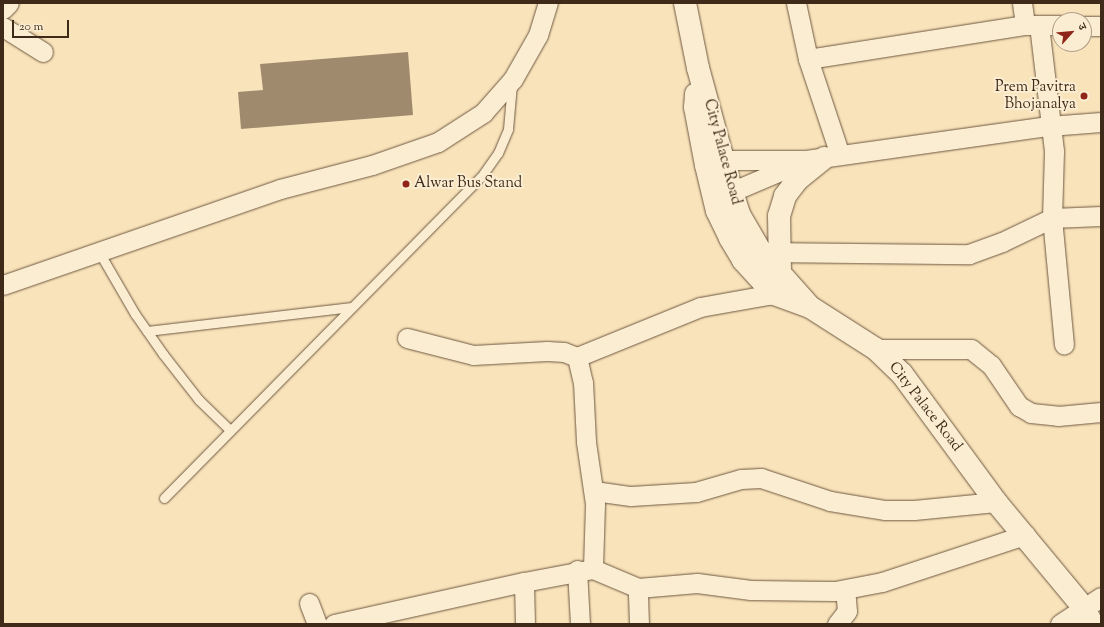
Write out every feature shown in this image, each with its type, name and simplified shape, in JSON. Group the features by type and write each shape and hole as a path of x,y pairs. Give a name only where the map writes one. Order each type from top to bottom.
{"street":[{"path":"3,9 9,3"},
{"path":"3,285 280,189 372,166 422,150 455,132 483,112 513,79 538,36 548,3"},
{"name":"City Palace Road","path":"685,3 714,163 723,196 740,216 777,271 810,307 876,349 927,406 996,502 1092,610"},
{"path":"796,3 808,60 823,158"},
{"path":"1022,3 1032,25 1054,152 1052,218 1064,344"},
{"path":"808,60 1032,25 1052,26"},
{"path":"3,27 43,52"},
{"path":"714,163 823,158 1049,126 1101,122"},
{"path":"777,271 743,260 730,238 723,196 823,158"},
{"path":"777,271 779,216 785,196 797,180 823,158"},
{"path":"407,338 473,355 547,351 564,352 577,357 700,307 777,271 969,254 1002,242 1052,218 1101,216"},
{"path":"876,349 971,349 991,364 1019,406 1031,413 1058,416 1101,412"},
{"path":"577,357 583,382 586,442 594,492 580,624"},
{"path":"594,492 632,496 696,492 741,479 761,478 836,502 885,510 914,510 996,502"},
{"path":"334,624 585,569 638,588 697,583 788,592 845,590 882,582 1025,535"},
{"path":"524,582 525,624"},
{"path":"638,588 639,624"},
{"path":"838,624 847,611 845,590"},
{"path":"309,604 317,624"},
{"path":"1060,624 1092,610"}],"lane":[{"path":"164,498 482,177 498,153 508,129 513,79"},
{"path":"98,252 147,331 199,400 230,430"},
{"path":"147,331 352,307"}],"building":[{"path":"408,52 413,115 241,129 238,92 263,90 260,64"}],"place":[{"name":"Prem Pavitra Bhojanalya","path":"1084,96"},
{"name":"Alwar Bus Stand","path":"406,184"}]}
